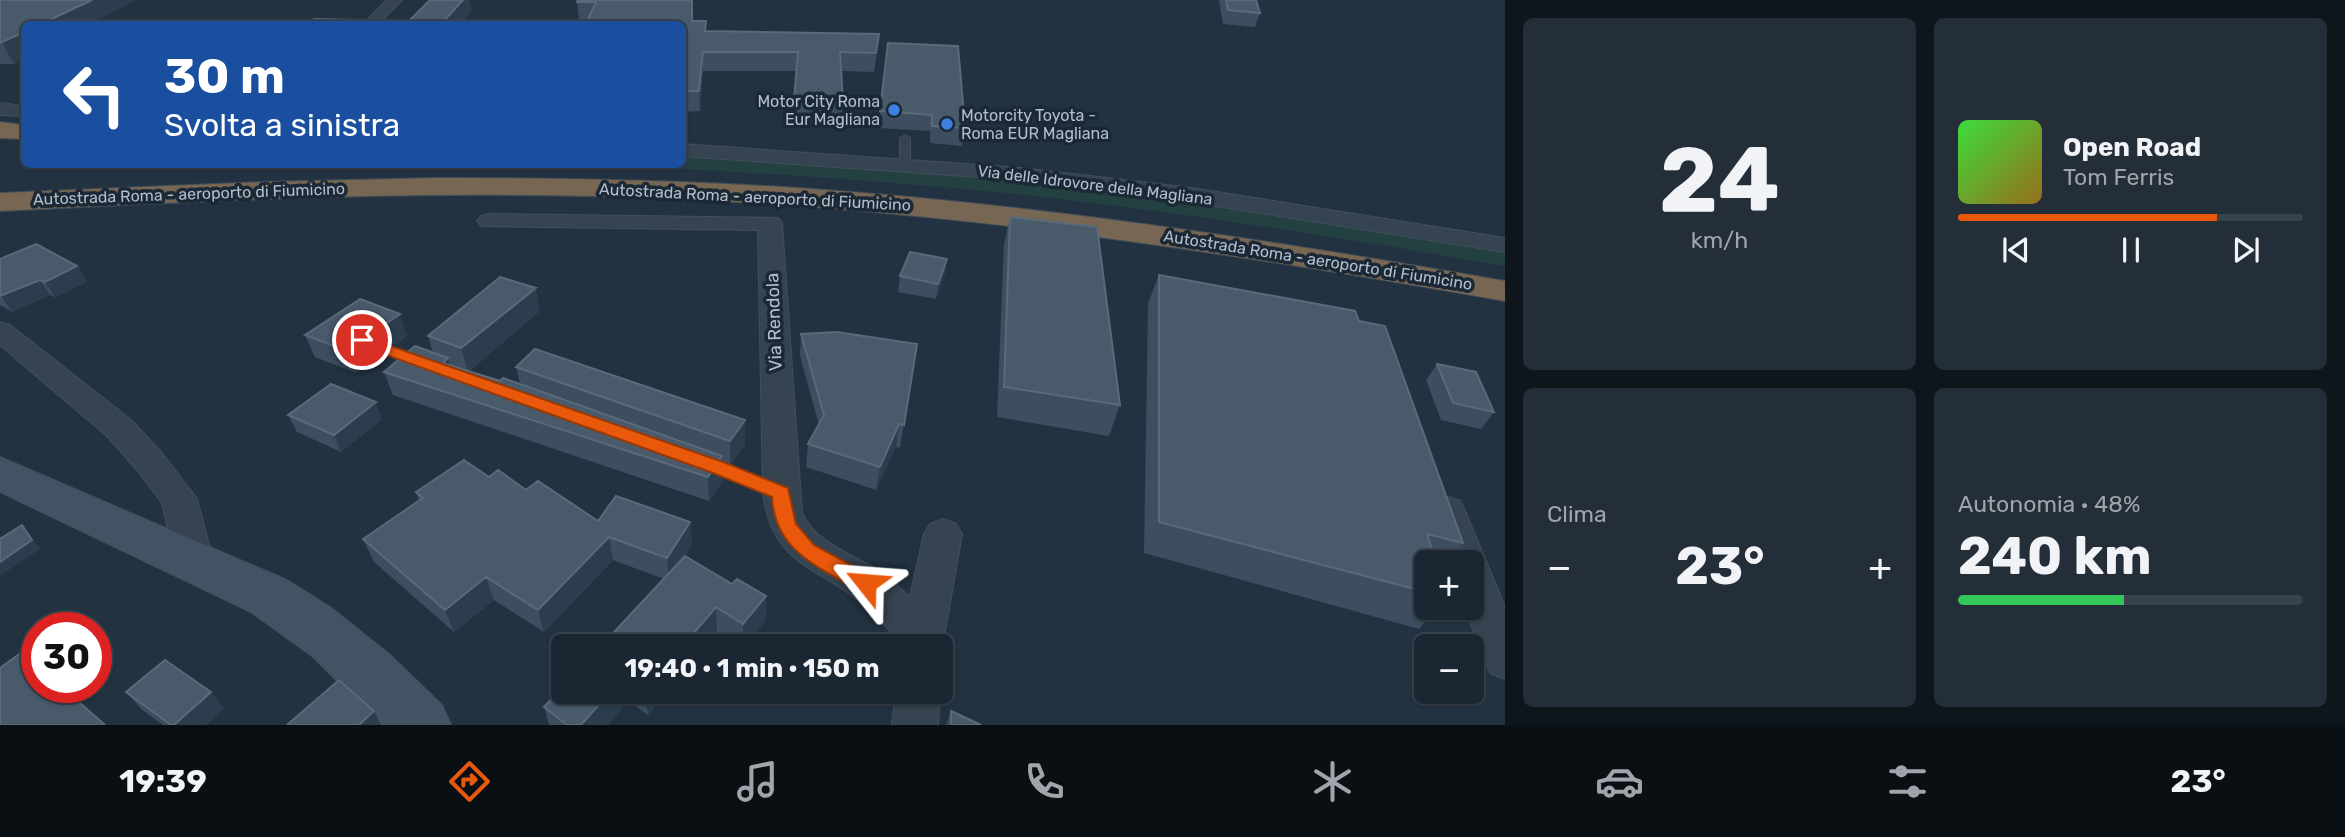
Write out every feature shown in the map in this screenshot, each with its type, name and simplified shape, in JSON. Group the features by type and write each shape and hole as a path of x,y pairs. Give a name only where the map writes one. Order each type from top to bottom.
{"highway":[{"path":"0,130 21,132"},
{"path":"602,168 772,182"},
{"name":"Autostrada Roma - aeroporto di Fiumicino","path":"0,189 252,177 432,173 608,175 772,182 951,196 1097,212 1325,245 1505,275"},
{"name":"Autostrada Roma - aeroporto di Fiumicino","path":"0,202 272,189 427,186 563,187 729,193 867,202 1082,224 1291,253 1505,290"}],"main road":[{"path":"0,473 195,565 269,596 305,617 355,658 421,725"}],"street":[{"path":"373,21 395,0"},
{"path":"0,109 21,111"},
{"name":"Via delle Idrovore della Magliana","path":"686,150 1021,174 1137,188 1505,245"},
{"name":"Via Rendola","path":"489,221 770,223 782,510 788,527 807,551 866,583 915,634"},
{"path":"0,331 119,428 150,462 179,499 195,565"},
{"path":"1437,486 1462,550"},
{"path":"922,634 943,534"},
{"path":"1484,606 1505,659"},
{"path":"915,725 917,704"}],"lane":[{"path":"905,138 905,165"},
{"path":"362,340 438,368"},
{"path":"694,459 781,493"}],"green space":[{"path":"686,155 988,176 1134,192 1505,250 1505,266 1256,225 1131,208 1006,193 664,168 686,168"}],"building":[{"path":"0,0 92,0 47,21 21,21 21,33 0,43"},
{"path":"430,0 463,0 444,21 409,21"},
{"path":"692,0 692,21 706,21 705,31 879,34 876,53 840,52 843,102 794,100 798,52 703,52 699,91 686,91 686,21 587,21 596,2 577,2"},
{"path":"1226,0 1256,0 1260,13 1228,10"},
{"path":"314,19 409,21 311,21"},
{"path":"888,43 958,46 965,128 932,126 932,115 880,111"},
{"path":"1010,217 1097,227 1120,405 1004,387"},
{"path":"36,244 77,266 45,282 40,280 0,296 0,259"},
{"path":"910,252 947,259 938,284 900,276"},
{"path":"1159,275 1355,311 1359,321 1385,326 1463,543 1427,534 1432,550 1414,550 1414,589 1159,522"},
{"path":"500,277 536,288 461,348 428,336"},
{"path":"360,299 400,314 387,323 355,312 345,316 348,323 374,333 347,351 305,335"},
{"path":"837,332 917,344 904,425 899,424 880,467 808,444 824,415 801,334"},
{"path":"415,346 448,358 443,363 500,381 503,378 722,456 708,477 384,372"},
{"path":"535,349 745,420 730,441 516,367"},
{"path":"1437,364 1476,372 1494,412 1453,403"},
{"path":"331,384 376,402 334,435 288,415"},
{"path":"464,460 489,477 498,470 526,490 538,481 598,521 616,496 690,522 667,558 609,537 538,610 486,577 445,610 363,539 423,498 416,492"},
{"path":"22,525 32,540 0,562 0,539"},
{"path":"685,556 732,584 737,579 766,596 743,624 716,607 693,634 612,634"},
{"path":"21,653 21,703 80,703 105,725 0,725 0,668"},
{"path":"165,660 211,692 174,725 126,692"},
{"path":"339,680 374,711 359,725 287,725"},
{"path":"551,700 551,704 600,704 581,725 567,725 544,707"},
{"path":"951,711 981,725 951,725"}],"place":[{"name":"Motor City Roma Eur Magliana","path":"894,110"},
{"name":"Motorcity Toyota - Roma EUR Magliana","path":"947,124"}],"route":[{"path":"362,340 719,468 781,493 782,510 788,527 807,551 866,583"}]}
